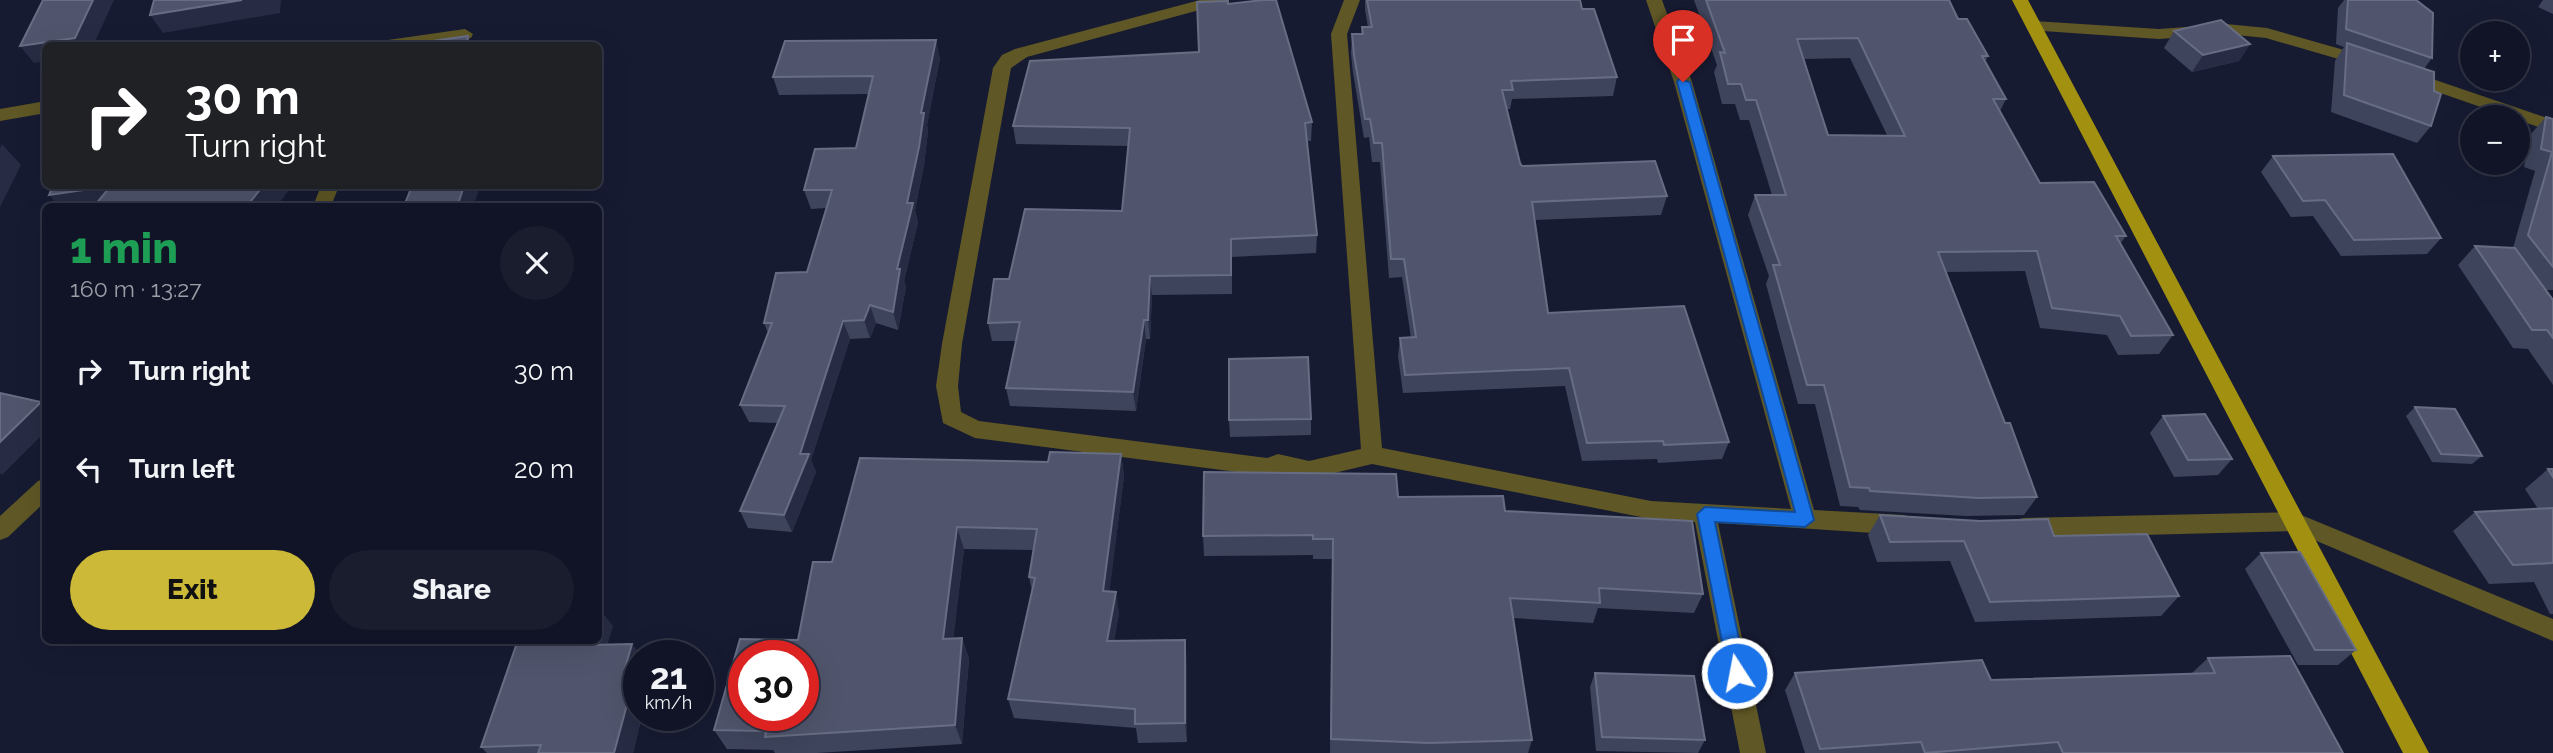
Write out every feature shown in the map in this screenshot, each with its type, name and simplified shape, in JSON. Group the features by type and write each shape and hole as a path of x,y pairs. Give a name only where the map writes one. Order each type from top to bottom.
{"main road":[{"path":"2020,0 2416,753"}],"street":[{"path":"1219,0 1021,53 1008,59 1002,68 952,344 947,386 951,417 975,429 1268,467 1278,463 1309,470 1372,454 1651,510 1926,527"},
{"path":"1352,0 1339,34 1372,454"},
{"path":"1654,0 1683,82 1805,520"},
{"path":"2034,26 2159,34 2226,29 2267,33 2387,69 2553,127"},
{"path":"409,42 465,34"},
{"path":"0,116 42,108"},
{"path":"0,530 42,491"},
{"path":"1705,514 1753,753"},
{"path":"2007,528 2294,521 2553,630"}],"building":[{"path":"43,0 93,0 75,38 20,46"},
{"path":"154,0 242,0 150,15"},
{"path":"1276,0 1312,122 1305,123 1317,235 1231,239 1231,275 1150,276 1148,320 1144,320 1133,392 1006,388 1020,322 988,323 994,279 1009,279 1025,209 1122,211 1130,128 1013,126 1030,61 1199,52 1197,2 1228,1 1228,4"},
{"path":"1367,0 1580,0 1582,9 1594,9 1617,77 1511,81 1513,90 1502,90 1520,163 1522,166 1655,161 1667,196 1532,202 1548,313 1684,306 1729,442 1664,445 1663,441 1587,443 1569,368 1405,375 1400,338 1416,337 1404,259 1391,259 1382,143 1374,143 1370,119 1365,119 1354,55 1352,34 1363,34 1362,27 1372,27"},
{"path":"1706,0 1949,0 1958,19 1967,19 1988,56 1982,56 2006,99 1993,99 2040,183 2094,182 2126,236 2116,236 2173,335 2131,336 2120,316 2052,308 2037,251 1938,252 2005,423 2010,423 2037,497 1978,498 1870,491 1869,488 1850,487 1824,385 1807,385 1773,265 1780,265 1755,195 1786,195 1756,100 1746,100 1741,84 1728,84 1720,52 1725,53","holes":["1858,38 1905,136 1828,135 1797,39"]},
{"path":"2348,0 2416,0 2433,13 2432,58 2346,29"},
{"path":"2221,20 2250,44 2203,55 2174,31"},
{"path":"468,36 467,42 426,42"},
{"path":"936,40 921,113 924,113 919,147 907,203 913,203 897,269 900,269 893,312 870,305 864,320 843,321 800,454 809,454 784,515 740,511 785,406 740,405 772,323 764,323 776,273 807,272 832,190 804,190 815,149 856,148 873,76 773,77 785,41"},
{"path":"2347,43 2434,72 2434,91 2441,94 2431,126 2344,95"},
{"path":"2546,117 2553,119 2553,267 2528,235 2552,152 2541,149"},
{"path":"2393,154 2441,238 2354,240 2325,200 2303,201 2273,156"},
{"path":"52,189 90,189 49,195"},
{"path":"108,189 261,189 249,203 97,203"},
{"path":"411,189 463,189 458,203 405,203"},
{"path":"2475,246 2515,248 2553,300 2553,338 2547,330 2532,330"},
{"path":"1308,357 1311,419 1229,420 1229,359"},
{"path":"0,393 41,402 0,442"},
{"path":"2415,407 2455,409 2482,456 2441,454"},
{"path":"2205,414 2232,459 2188,460 2163,416"},
{"path":"1050,452 1121,454 1103,591 1116,592 1107,641 1185,640 1185,723 1135,724 1135,709 1008,699 1035,578 1029,577 1037,529 957,527 943,639 962,638 955,725 765,737 766,731 819,731 819,640 798,640 813,562 832,562 860,458 1048,462"},
{"path":"1204,472 1396,474 1398,497 1503,496 1505,511 1692,521 1703,594 1599,588 1600,603 1510,598 1532,740 1429,743 1331,739 1333,539 1313,539 1313,535 1203,536"},
{"path":"2553,508 2553,563 2513,565 2475,512"},
{"path":"1880,515 1980,521 2048,519 2054,536 2147,534 2179,596 1990,602 1964,541 1890,542"},
{"path":"2300,552 2356,650 2315,650 2261,553"},
{"path":"517,644 623,644 623,719 614,753 538,753 541,745 481,747"},
{"path":"2290,656 2343,753 2063,753 2058,742 1925,753 1921,742 1820,749 1795,673 1982,660 1991,680 2215,673 2208,658"},
{"path":"1595,673 1694,676 1705,740 1602,737"},
{"path":"728,681 728,730 714,730"}],"route":[{"path":"1683,82 1805,520 1705,514 1737,673"}]}
